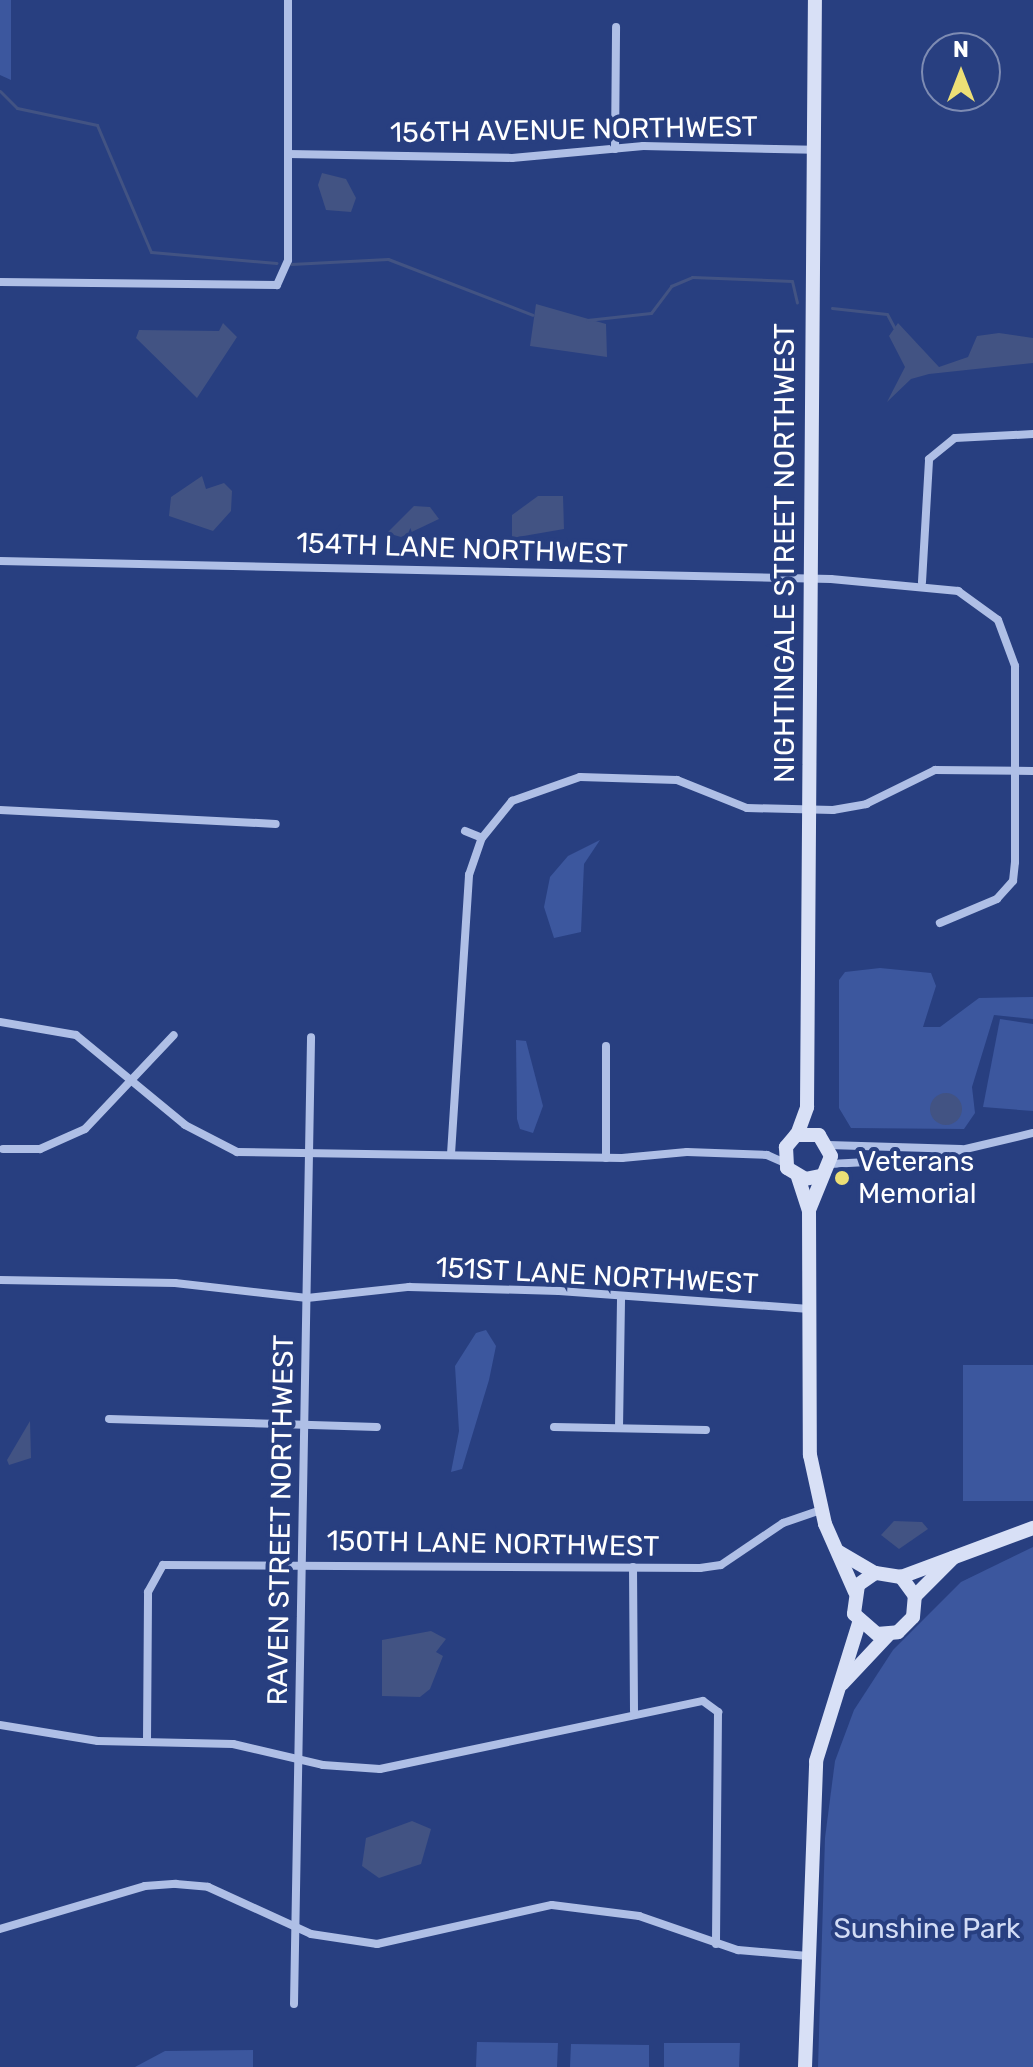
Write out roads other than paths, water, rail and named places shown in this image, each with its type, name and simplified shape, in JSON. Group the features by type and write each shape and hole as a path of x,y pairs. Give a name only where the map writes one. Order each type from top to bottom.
{"street":[{"path":"0,282 271,288 288,260 288,0"},
{"name":"NIGHTINGALE STREET NORTHWEST","path":"786,1147 797,1135 807,1107 815,0"},
{"path":"615,149 616,27"},
{"name":"156TH AVENUE NORTHWEST","path":"288,154 512,158 615,149 813,150"},
{"path":"922,582 926,467 936,450 955,438 1033,434"},
{"name":"154TH LANE NORTHWEST","path":"0,561 922,582 977,602 1008,639 1016,771 1013,881 997,899 940,923"},
{"path":"451,1154 457,992 469,875 482,838 512,801 580,777 677,780 747,808 810,810 866,804 935,770 1033,771"},
{"path":"0,810 276,824"},
{"path":"465,831 482,838"},
{"path":"0,1022 76,1035 212,1143 237,1152 606,1158 767,1155 786,1147 785,1163"},
{"path":"3,1149 40,1149 72,1137 174,1035"},
{"name":"RAVEN STREET NORTHWEST","path":"294,2004 311,1037"},
{"path":"606,1046 606,1158"},
{"name":"NIGHTINGALE STREET NORTHWEST","path":"807,1107 823,1140 830,1164"},
{"path":"805,2067 814,1779 859,1623 855,1592 821,1510 810,1455 809,1210 820,1176 830,1164 962,1149 1033,1133"},
{"path":"797,1135 823,1140 962,1149"},
{"path":"767,1155 785,1163 798,1177 809,1210"},
{"path":"798,1177 820,1176"},
{"name":"151ST LANE NORTHWEST","path":"0,1280 175,1283 307,1298 409,1287 809,1309"},
{"path":"619,1428 621,1298"},
{"path":"109,1419 306,1428 377,1427"},
{"path":"554,1427 706,1430"},
{"name":"150TH LANE NORTHWEST","path":"147,1741 153,1575 181,1562 633,1567 721,1565 783,1523 821,1510"},
{"path":"839,1552 875,1573 901,1577 1033,1528"},
{"path":"839,1687 888,1635 913,1617 915,1596 953,1558"},
{"path":"633,1567 634,1711"},
{"path":"855,1592 875,1573"},
{"path":"901,1577 915,1596"},
{"path":"859,1623 888,1635"},
{"path":"0,1725 147,1741 233,1744 354,1769 417,1763 634,1711 703,1701 718,1712 716,1944"},
{"path":"0,1929 145,1886 176,1884 208,1887 295,1927 377,1944 552,1905 639,1916 716,1944 808,1956"}],"waterway":[{"path":"0,91 17,108 97,125 151,252 277,263"},
{"path":"291,264 388,259 533,315"},
{"path":"587,320 651,313 671,286 692,277 792,281 797,302"},
{"path":"832,308 887,314 894,327"}],"place":[{"name":"Veterans Memorial","path":"842,1178"}],"park label":[{"name":"Sunshine Park","path":"927,1929"}]}
